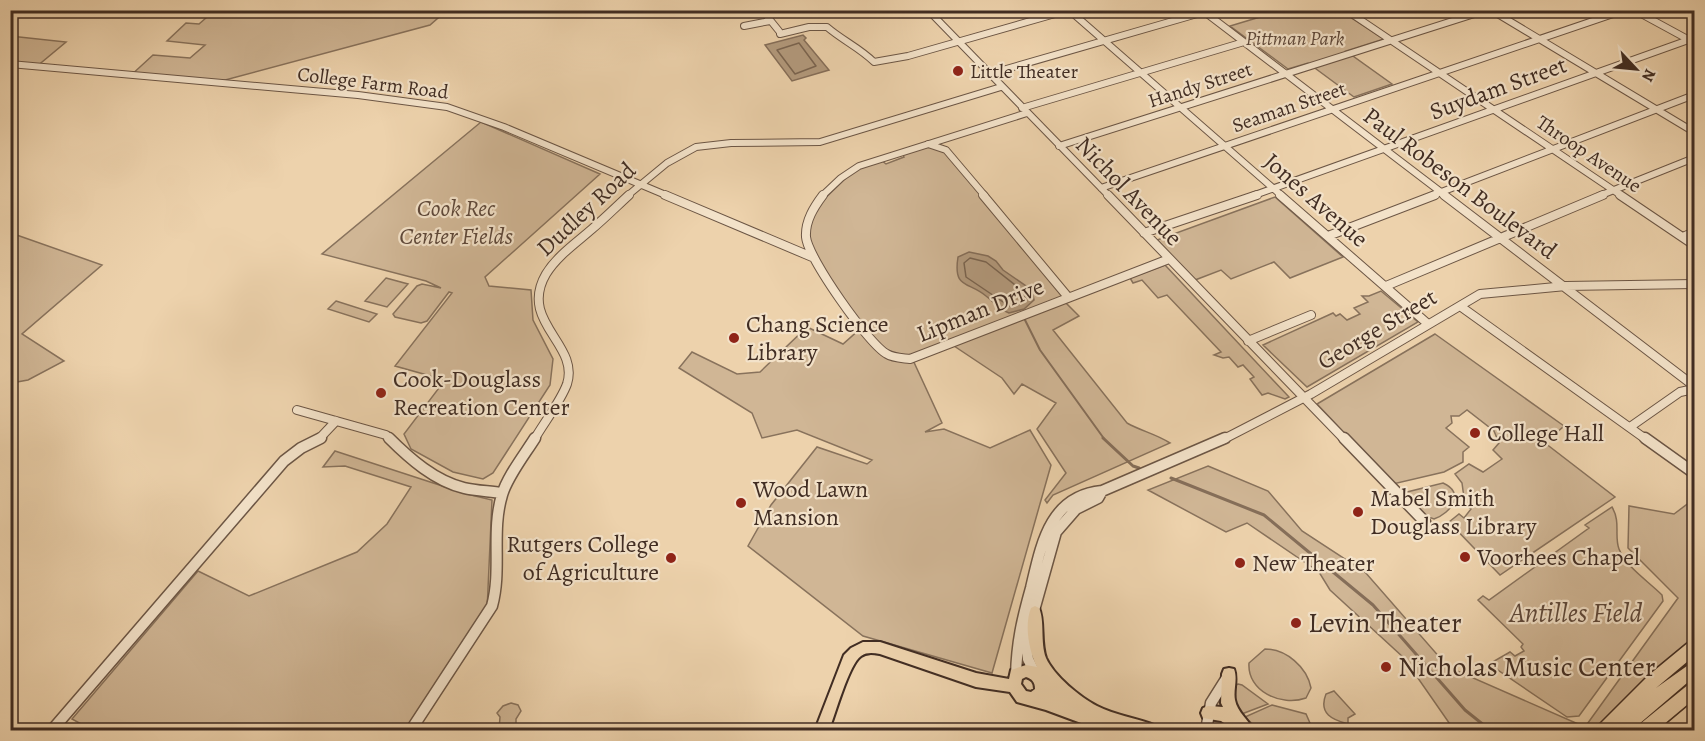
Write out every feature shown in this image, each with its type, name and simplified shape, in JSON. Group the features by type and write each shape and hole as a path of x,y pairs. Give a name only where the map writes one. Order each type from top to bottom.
{"highway":[{"path":"1606,730 1654,680 1695,647"},
{"path":"1621,730 1695,668"},
{"path":"1646,730 1695,689"}],"main road":[{"path":"1035,612 1035,642 1041,666 1098,722"},
{"path":"822,730 849,659 857,650 865,646 880,648 976,681 1015,680 1026,671 1039,677 1062,701 1098,722 1149,730"},
{"path":"1230,672 1228,703 1243,728"},
{"path":"1033,699 1042,692 1039,677"},
{"path":"1015,680 1022,697 1116,730"},
{"path":"1208,713 1223,714 1243,728"}],"street":[{"path":"781,10 764,13 779,32 809,27 827,27 844,42 862,50 874,62 957,42 1069,10"},
{"name":"Jones Avenue","path":"1069,10 1428,324"},
{"path":"1489,10 1695,132"},
{"name":"Handy Street","path":"1059,146 1489,10"},
{"name":"Seaman Street","path":"1101,188 1625,10"},
{"path":"1635,10 1693,40"},
{"name":"Nichol Avenue","path":"930,11 957,42 1425,522"},
{"path":"989,75 1203,11"},
{"name":"Paul Robeson Boulevard","path":"1203,11 1566,286 1695,388"},
{"name":"Throop Avenue","path":"1348,11 1695,245"},
{"path":"744,26 771,22"},
{"name":"Suydam Street","path":"1144,233 1693,40"},
{"path":"787,246 798,244 806,237 812,212 848,172 872,161 950,137 1140,72 1244,42"},
{"name":"College Farm Road","path":"10,64 358,95 447,107 504,127 812,257"},
{"name":"Dudley Road","path":"411,730 492,606 497,588 496,529 502,493 567,384 564,352 539,314 539,292 543,281 556,262 676,156 701,146 729,143 793,145 820,142 1001,87"},
{"path":"1328,236 1695,95"},
{"path":"946,150 950,137"},
{"path":"927,144 946,150 1068,297"},
{"path":"1386,286 1695,158"},
{"path":"1683,237 1695,232"},
{"name":"Lipman Drive","path":"806,237 812,257 882,350 888,355 910,359 1169,259"},
{"name":"George Street","path":"1015,680 1017,641 1047,531 1068,502 1094,491 1102,492 1219,441 1303,398 1480,294 1566,286 1695,284"},
{"path":"1460,306 1695,473"},
{"path":"1248,341 1311,315"},
{"path":"1630,427 1680,392 1695,388"},
{"path":"297,410 386,435 412,461 448,482 464,488 502,493"},
{"path":"52,730 284,461 301,448 321,438 336,421"},
{"name":"George Street","path":"1039,677 1028,659 1026,645 1056,532 1076,509 1098,498 1102,492"},
{"path":"1206,730 1208,713 1215,695 1230,672"}],"green space":[{"path":"214,11 446,11 430,25 214,83 129,77 153,55 190,58 205,45 167,41 186,23 199,24"},
{"name":"Pittman Park","path":"1280,11 1341,11 1384,39 1346,51 1392,84 1354,97 1308,63 1288,69 1230,26"},
{"path":"10,36 66,42 36,67 11,66"},
{"name":"Cook Rec Center Fields","path":"481,122 600,174 485,277 489,286 531,290 533,320 553,359 550,385 493,473 483,479 453,472 411,449 404,434 445,380 395,366 452,293 449,292 427,321 421,323 395,317 393,314 417,286 422,284 441,288 426,281 322,254"},
{"path":"927,144 946,150 1068,298 1066,303 1079,316 1053,330 1127,423 1170,443 1053,495 1047,503 1045,500 1066,473 1037,429 1056,403 1022,384 1014,394 1002,378 954,346 912,358 942,423 925,432 944,429 990,448 1030,430 1051,465 992,673 863,636 748,546 771,505 817,447 867,464 872,460 797,430 762,438 752,413 679,368 692,352 737,374 760,372 807,327 843,344 861,328 806,246 808,215 852,172 881,160 886,164 904,157 902,153"},
{"path":"1275,197 1343,257 1290,278 1274,262 1231,279 1221,270 1195,280 1157,240"},
{"path":"11,233 102,265 22,334 64,361 28,380 11,383"},
{"path":"1165,265 1289,397 1285,399 1268,393 1262,395 1250,379 1254,377 1243,365 1238,367 1229,357 1214,355 1221,352 1167,295 1158,298 1142,280 1133,283 1130,278"},
{"path":"386,278 408,284 387,307 365,301"},
{"path":"1381,291 1418,322 1307,387 1263,345 1333,313 1336,316 1340,314 1347,320 1360,314 1354,308 1368,302 1362,296"},
{"path":"336,301 377,314 369,322 328,309"},
{"path":"1435,334 1564,426 1545,443 1615,497 1500,575 1449,522 1459,514 1464,518 1471,509 1465,505 1462,483 1455,474 1469,464 1483,472 1502,459 1493,450 1499,443 1494,431 1467,410 1459,416 1451,416 1452,423 1446,428 1469,447 1463,452 1463,462 1444,472 1393,484 1317,404"},
{"path":"335,451 492,500 487,611 411,730 84,730 83,725 72,719 198,571 249,596 357,552 387,524 411,487 345,466 323,467"},
{"path":"1208,466 1268,491 1302,531 1365,572 1448,667 1585,727 1678,598 1628,548 1629,506 1674,514 1694,499 1694,555 1692,556 1694,559 1694,641 1600,730 1454,730 1404,658 1330,590 1319,572 1247,523 1226,532 1148,490"},
{"path":"1443,483 1454,492 1454,502 1446,512 1434,519 1423,515 1403,493"},
{"name":"Antilles Field","path":"1612,507 1622,556 1662,595 1663,601 1579,716 1567,717 1489,664 1510,652 1515,656 1524,651 1521,647 1523,644 1478,600 1483,596 1489,600 1589,528 1585,525"},
{"path":"1265,649 1280,652 1300,666 1311,688 1306,698 1286,700 1276,698 1260,689 1254,682 1249,663"},
{"path":"1238,684 1268,704 1239,715 1234,707 1234,686"},
{"path":"1334,691 1355,714 1348,718 1348,724 1332,718 1325,711 1326,694"},
{"path":"511,703 518,705 521,711 516,719 516,730 499,730 500,717 497,713 503,706"},
{"path":"1272,705 1306,714 1313,730 1259,730 1245,717"}],"water":[{"path":"803,35 806,38 804,40 829,70 792,81 765,45"},
{"path":"969,252 988,256 996,261 1003,270 1029,288 1034,300 1024,309 1009,313 979,291 963,283 958,274 958,257"}],"waterway":[{"path":"1024,318 1040,350 1105,440"},
{"path":"1105,440 1133,466 1139,468"},
{"path":"1171,478 1264,515 1373,605 1465,710 1490,730"}],"place":[{"name":"Little Theater","path":"958,71"},
{"name":"Chang Science Library","path":"734,338"},
{"name":"Cook-Douglass Recreation Center","path":"381,393"},
{"name":"College Hall","path":"1475,433"},
{"name":"Wood Lawn Mansion","path":"741,503"},
{"name":"Mabel Smith Douglass Library","path":"1358,512"},
{"name":"Voorhees Chapel","path":"1465,557"},
{"name":"Rutgers College of Agriculture","path":"671,558"},
{"name":"New Theater","path":"1240,563"},
{"name":"Levin Theater","path":"1296,623"},
{"name":"Nicholas Music Center","path":"1386,667"}]}
